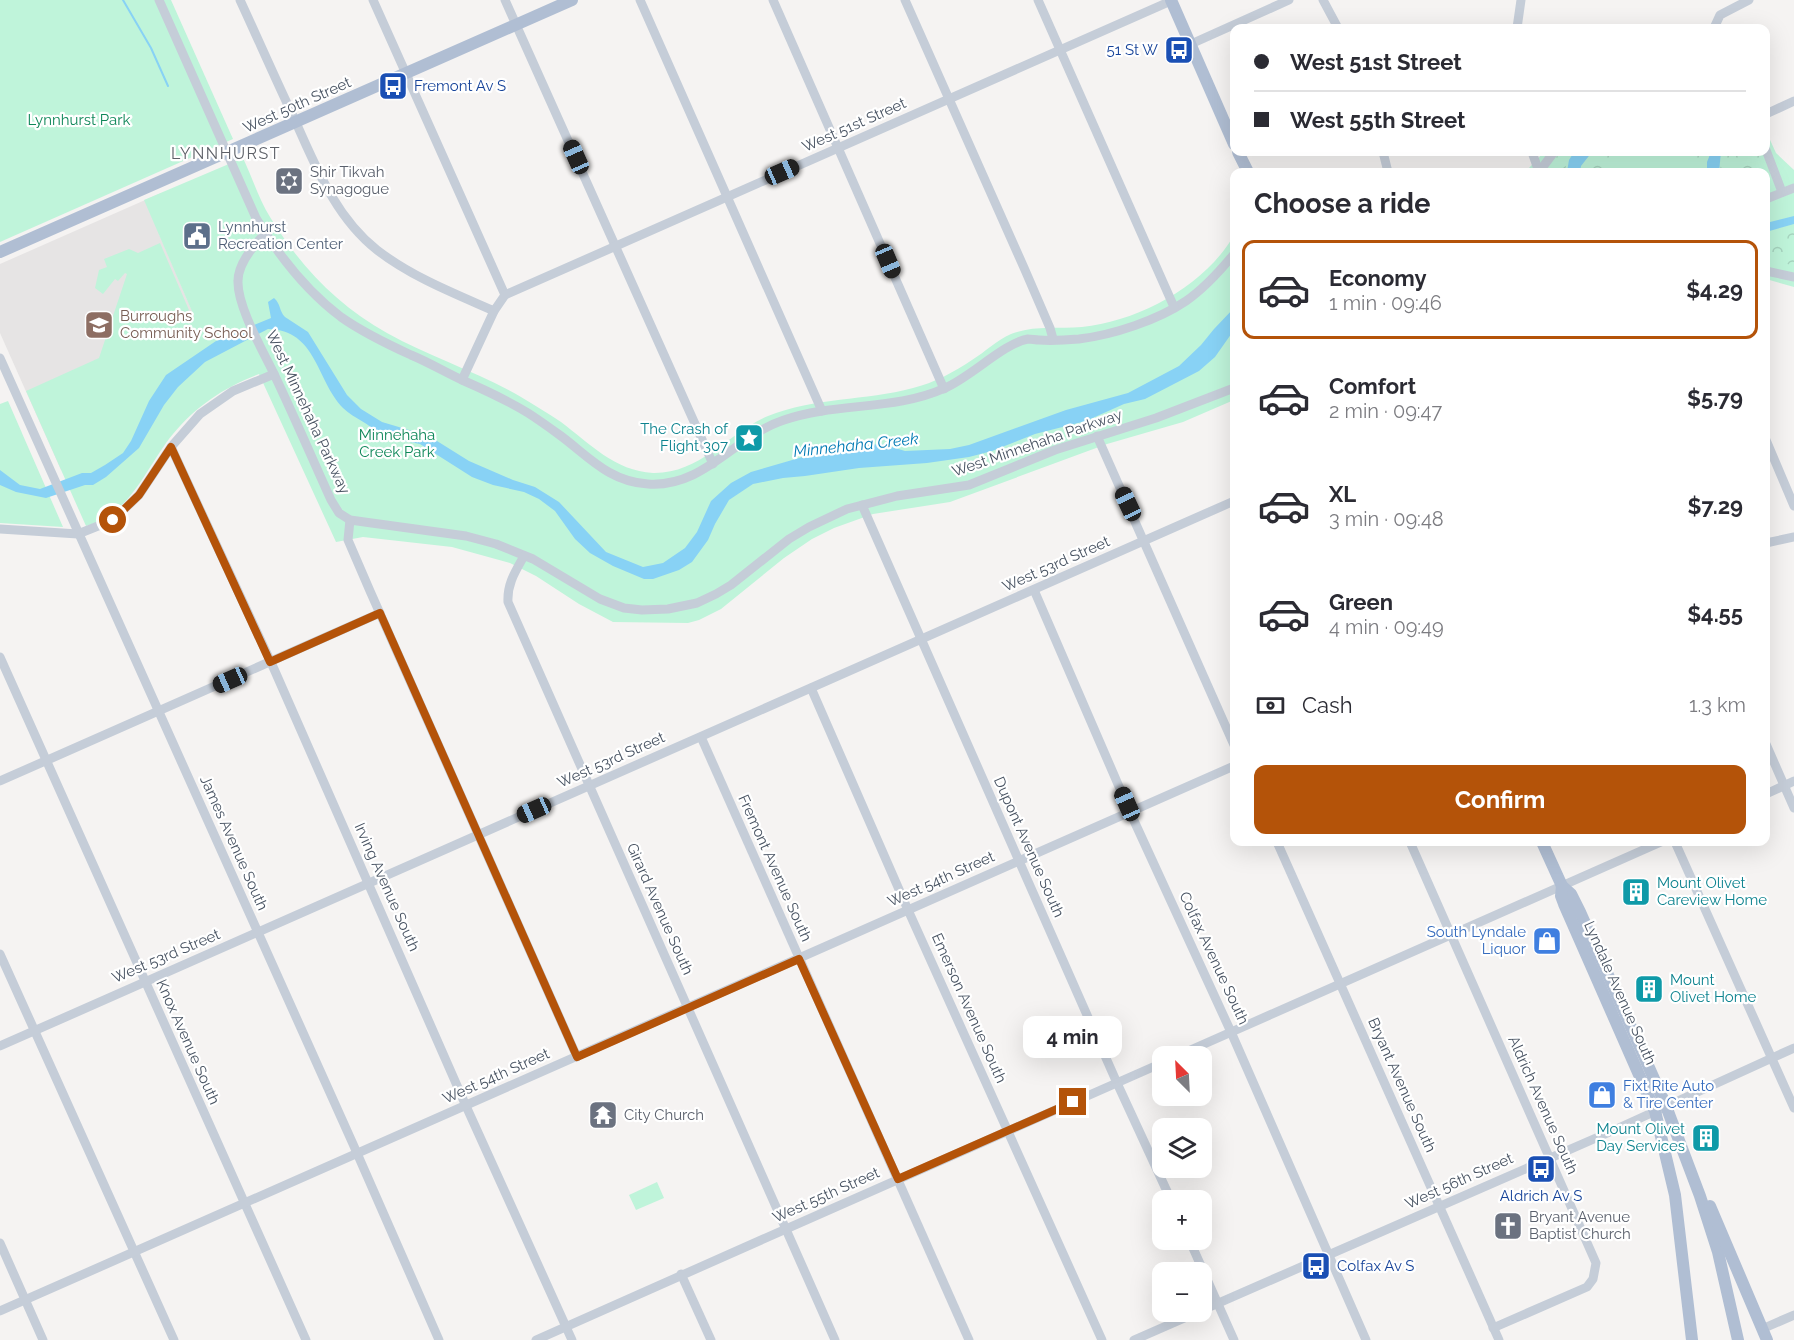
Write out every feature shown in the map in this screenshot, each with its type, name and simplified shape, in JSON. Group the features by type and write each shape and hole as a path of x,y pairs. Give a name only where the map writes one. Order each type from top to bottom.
{"main road":[{"name":"West 50th Street","path":"0,252 572,0"},
{"path":"1171,1 1230,135"},
{"name":"Lyndale Avenue South","path":"1544,846 1562,886 1562,900 1661,1108"},
{"path":"1661,1108 1719,1223 1765,1334"},
{"path":"1661,1108 1675,1195 1692,1340"},
{"path":"1688,1165 1711,1228 1738,1340"}],"street":[{"path":"159,0 226,153 265,234 293,273 341,317 389,345 497,395 560,435 602,470 616,477 650,484 667,484 683,480 713,464 764,428 783,420 822,411 888,404 945,389 967,377 1012,345 1028,339 1081,339 1127,328 1184,303 1216,275 1230,259"},
{"path":"240,0 332,198 349,222 367,241 407,271 430,284 494,311"},
{"path":"373,0 505,294 494,311 462,380"},
{"path":"506,0 713,464"},
{"path":"640,0 822,411"},
{"path":"773,0 945,389"},
{"path":"905,0 1025,270 1053,339"},
{"path":"1038,0 1174,307"},
{"path":"1236,24 1289,0"},
{"path":"1323,0 1336,24"},
{"path":"1518,24 1521,0"},
{"path":"1716,24 1720,15 1749,0"},
{"name":"West 51st Street","path":"505,294 1171,1"},
{"path":"1191,44 1230,26"},
{"path":"1770,112 1794,101"},
{"path":"1768,156 1782,192"},
{"path":"1770,197 1794,188"},
{"name":"West Minnehaha Parkway","path":"265,234 245,258 238,278 240,297 331,500 339,513 350,520 466,536 496,544 533,559 588,593 610,603 642,610 668,609 697,603 716,594 731,585 768,554 809,527 847,509 897,496 969,485 1055,450 1156,418 1230,390"},
{"path":"1770,272 1794,277"},
{"name":"James Avenue South","path":"0,358 439,1340"},
{"path":"0,529 78,534 113,520 139,495 171,447 200,414 233,391 274,374"},
{"path":"1097,436 1230,736"},
{"name":"Irving Avenue South","path":"171,447 270,662 572,1340"},
{"path":"1770,449 1794,506"},
{"name":"West 53rd Street","path":"0,1046 1230,503"},
{"name":"Dupont Avenue South","path":"862,505 1166,1190"},
{"path":"350,520 348,540 577,1057"},
{"path":"1770,542 1794,537"},
{"name":"Girard Avenue South","path":"524,556 510,581 507,591 508,603 835,1340"},
{"name":"Colfax Avenue South","path":"1034,590 1366,1340"},
{"path":"0,781 380,613"},
{"name":"Knox Avenue South","path":"0,657 306,1340"},
{"name":"Emerson Avenue South","path":"811,688 1102,1340"},
{"name":"Fremont Avenue South","path":"700,737 969,1340"},
{"path":"1770,753 1794,808"},
{"name":"West 54th Street","path":"0,1311 1230,768"},
{"path":"1770,792 1794,782"},
{"name":"Bryant Avenue South","path":"1279,846 1499,1340"},
{"name":"Aldrich Avenue South","path":"1412,846 1596,1263 1593,1280 1587,1287 1493,1328"},
{"path":"1200,1046 1652,846"},
{"path":"1677,846 1794,1108"},
{"path":"0,954 174,1340"},
{"name":"West 56th Street","path":"1134,1340 1550,1158 1794,1048"},
{"name":"West 55th Street","path":"536,1340 1152,1067"},
{"path":"0,1243 43,1340"},
{"path":"1194,1250 1234,1340"},
{"path":"681,1274 711,1340"},
{"path":"1765,1334 1794,1315"}],"shaded area":[{"name":"Burroughs Community School","path":"161,193 159,234 202,334 61,470 0,333 0,264"}],"green space":[{"name":"Lynnhurst Park","path":"0,0 171,0 233,139 0,242"},
{"path":"1770,140 1776,153 1794,170 1794,287 1770,280 1770,168 1529,168 1540,156 1770,156"},
{"path":"1557,156 1569,156 1566,168 1548,168"},
{"path":"1590,156 1610,156 1610,163 1616,168 1583,168"},
{"path":"1689,156 1706,156 1705,168 1694,168"},
{"path":"1722,156 1761,156 1766,168 1720,168"},
{"name":"Minnehaha Creek Park","path":"243,158 262,203 294,252 321,283 352,310 403,342 521,397 561,422 603,455 639,471 670,472 685,467 754,423 786,410 822,402 895,392 929,383 958,369 1001,339 1020,331 1037,328 1082,327 1126,317 1147,309 1188,285 1206,270 1230,241 1230,402 1183,422 1107,444 950,502 873,514 834,528 812,539 784,558 721,609 688,623 613,622 510,563 452,547 363,537 336,542 259,374 223,391 192,414 165,444 124,503 103,519 86,526 26,391 99,358 127,274 125,273 118,281 115,279 103,294 95,288 99,270 107,267 104,259 129,249 138,253 160,243 192,317 194,316 144,200"},
{"path":"1788,229 1794,232 1794,265 1770,262 1770,233"},
{"path":"8,401 63,527 0,523 0,404"},
{"path":"657,1182 664,1198 636,1210 629,1195"}],"water":[{"path":"1572,156 1589,156 1581,168 1568,168"},
{"path":"1709,156 1721,156 1719,168 1707,168"},
{"path":"1794,216 1794,224 1770,231 1770,222"},
{"name":"Minnehaha Creek","path":"274,298 285,317 308,332 347,395 361,409 382,422 429,436 469,461 535,487 559,502 606,552 643,567 663,563 685,548 697,532 711,501 731,483 751,472 813,454 859,449 867,445 882,444 905,451 950,449 969,445 1066,410 1128,393 1179,366 1230,312 1230,336 1215,357 1199,371 1145,399 1124,404 1086,421 1035,434 992,451 927,463 859,468 753,484 729,500 708,540 692,562 679,570 653,579 644,579 590,553 575,539 555,511 539,499 524,492 493,485 472,477 420,444 379,436 372,428 343,408 334,397 314,358 297,338 284,332 268,329 205,362 178,387 164,405 139,448 106,477 93,485 85,485 46,498 16,492 0,485 0,470 20,485 40,489 82,473 91,473 123,453 149,401 166,375 216,341 271,318 268,302"}],"waterway":[{"path":"123,0 151,48 168,86"}],"place":[{"name":"51 St W","path":"1179,50"},
{"name":"Fremont Av S","path":"393,86"},
{"name":"Shir Tikvah Synagogue","path":"289,181"},
{"name":"Lynnhurst Recreation Center","path":"197,236"},
{"name":"Burroughs Community School","path":"99,325"},
{"name":"The Crash of Flight 307","path":"749,438"},
{"name":"Mount Olivet Careview Home","path":"1636,892"},
{"name":"South Lyndale Liquor","path":"1547,941"},
{"name":"Mount Olivet Home","path":"1649,989"},
{"name":"Fixt Rite Auto & Tire Center","path":"1602,1095"},
{"name":"City Church","path":"603,1115"},
{"name":"Mount Olivet Day Services","path":"1706,1138"},
{"name":"Aldrich Av S","path":"1541,1169"},
{"name":"Bryant Avenue Baptist Church","path":"1508,1226"},
{"name":"Colfax Av S","path":"1316,1266"}],"district":[{"name":"LYNNHURST","path":"226,153"}],"route":[{"path":"113,520 139,495 171,447 270,662 380,613 577,1057 799,959 898,1179 1073,1102"}]}
